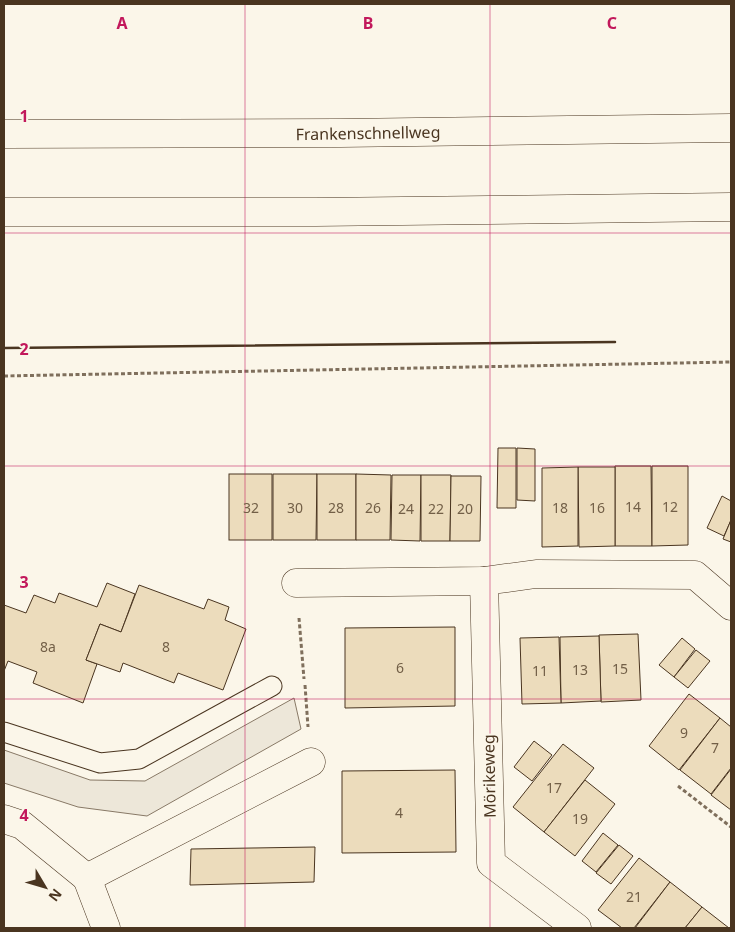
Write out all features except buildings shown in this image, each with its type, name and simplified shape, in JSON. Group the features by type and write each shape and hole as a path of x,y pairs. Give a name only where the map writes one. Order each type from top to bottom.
{"main road":[{"name":"Frankenschnellweg","path":"4,134 341,133 731,128"},
{"path":"4,212 316,212 731,207"},
{"path":"296,583 484,582 536,574 695,575 731,606"},
{"name":"Mörikeweg","path":"484,582 491,863 577,928"},
{"path":"87,878 311,762"},
{"path":"4,819 22,825 87,878 106,928"}],"lane":[{"path":"4,732 100,763 139,759 272,686"}],"path":[{"path":"4,376 731,362"},
{"path":"296,583 311,762"},
{"path":"678,786 731,827"}],"shaded area":[{"path":"294,698 301,729 147,816 78,807 4,783 4,750 90,780 145,781"}],"wall":[{"path":"4,348 615,342"}]}
